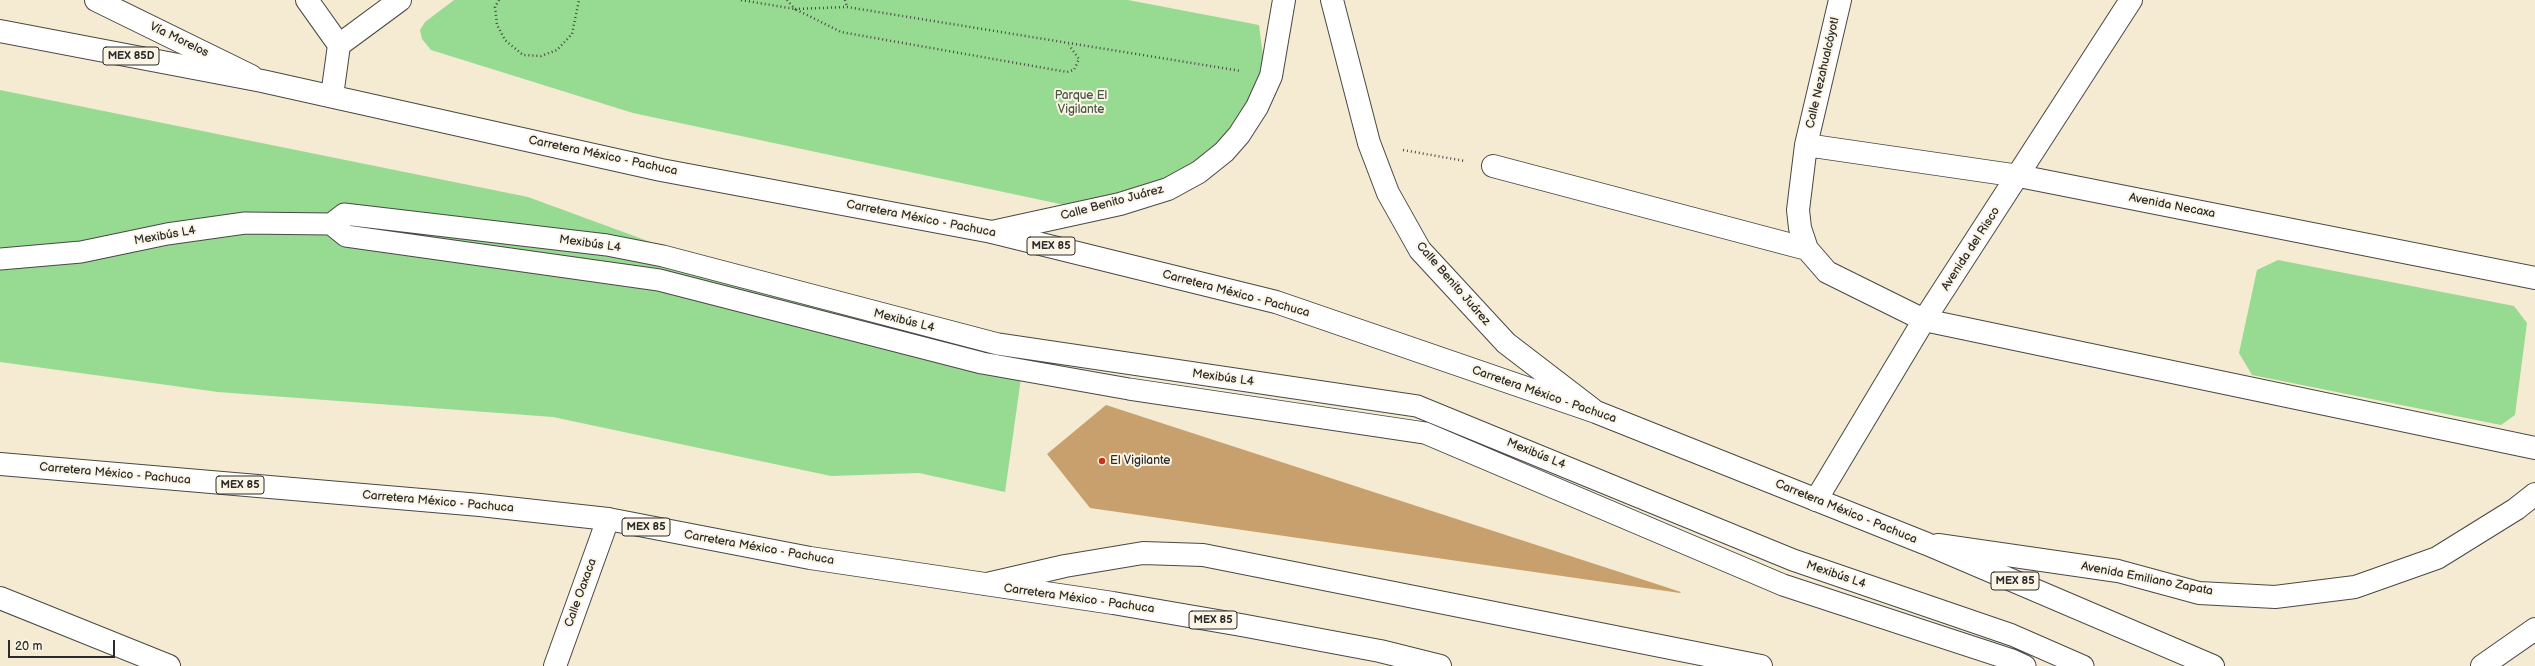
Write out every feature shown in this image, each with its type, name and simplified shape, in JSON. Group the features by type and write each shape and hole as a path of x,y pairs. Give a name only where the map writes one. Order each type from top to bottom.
{"main road":[{"name":"Vía Morelos","path":"96,0 262,81"},
{"path":"307,0 339,45 332,96"},
{"path":"339,45 400,0"},
{"name":"Calle Benito Juárez","path":"992,232 1120,204 1168,189 1199,172 1224,152 1239,135 1257,107 1271,76 1284,0"},
{"name":"Calle Benito Juárez","path":"1332,0 1369,143 1388,193 1420,250 1506,343 1596,412"},
{"name":"Calle Nezahualcóyotl","path":"1807,249 1800,228 1798,210 1806,145 1840,0"},
{"name":"Avenida del Risco","path":"1816,500 1924,320 2019,176 2131,0"},
{"name":"MEX 85D","path":"0,31 262,81"},
{"name":"Carretera México - Pachuca","path":"262,81 661,170 992,232 1276,302 1596,412 1927,544 2213,666"},
{"name":"Avenida Necaxa","path":"1806,145 2019,176 2535,278"},
{"path":"1493,166 1807,249 1827,272 1924,320 2535,448"},
{"name":"Carretera México - Pachuca","path":"0,464 480,505 608,519 810,558 984,585 1113,602 1385,659 1440,666"},
{"name":"Avenida Emiliano Zapata","path":"1927,544 2118,571 2199,592 2275,597 2355,587 2436,558 2516,509 2535,494"},
{"name":"Calle Oaxaca","path":"555,666 608,519"},
{"path":"984,585 1065,566 1143,553 1203,555 1761,666"},
{"path":"0,598 169,666"},
{"path":"2482,666 2530,634"}],"lane":[{"name":"Mexibús L4","path":"331,224 344,214 607,245 678,260 893,318 998,344 1417,406 1793,560 2012,635 2083,666"},
{"name":"Mexibús L4","path":"0,259 81,252 167,234 245,223 331,224 346,236 659,280 982,363 1129,389 1425,433 1783,585 2012,660 2025,666"}],"path":[{"path":"499,0 495,7 497,25 505,40 523,55 541,56 557,50 572,34 579,0"},
{"path":"741,0 795,9 847,7 1271,76"},
{"path":"787,0 795,9 841,32 1066,72 1074,70 1079,59 1077,53 1068,44"},
{"path":"845,0 847,7"},
{"path":"1369,143 1493,166"}],"green space":[{"name":"Parque El Vigilante","path":"454,0 1128,0 1259,25 1264,64 1248,109 1217,148 1172,183 1074,207 633,113 431,50 422,39 420,30 425,22"},
{"path":"0,90 528,197 1021,378 1005,492 919,473 831,476 553,417 218,392 0,362"},
{"path":"2278,260 2514,306 2527,323 2515,415 2501,425 2252,375 2239,353 2257,270"}],"building":[{"path":"1106,405 1681,592 1090,508 1047,454"}],"place":[{"name":"El Vigilante","path":"1102,461"}]}
